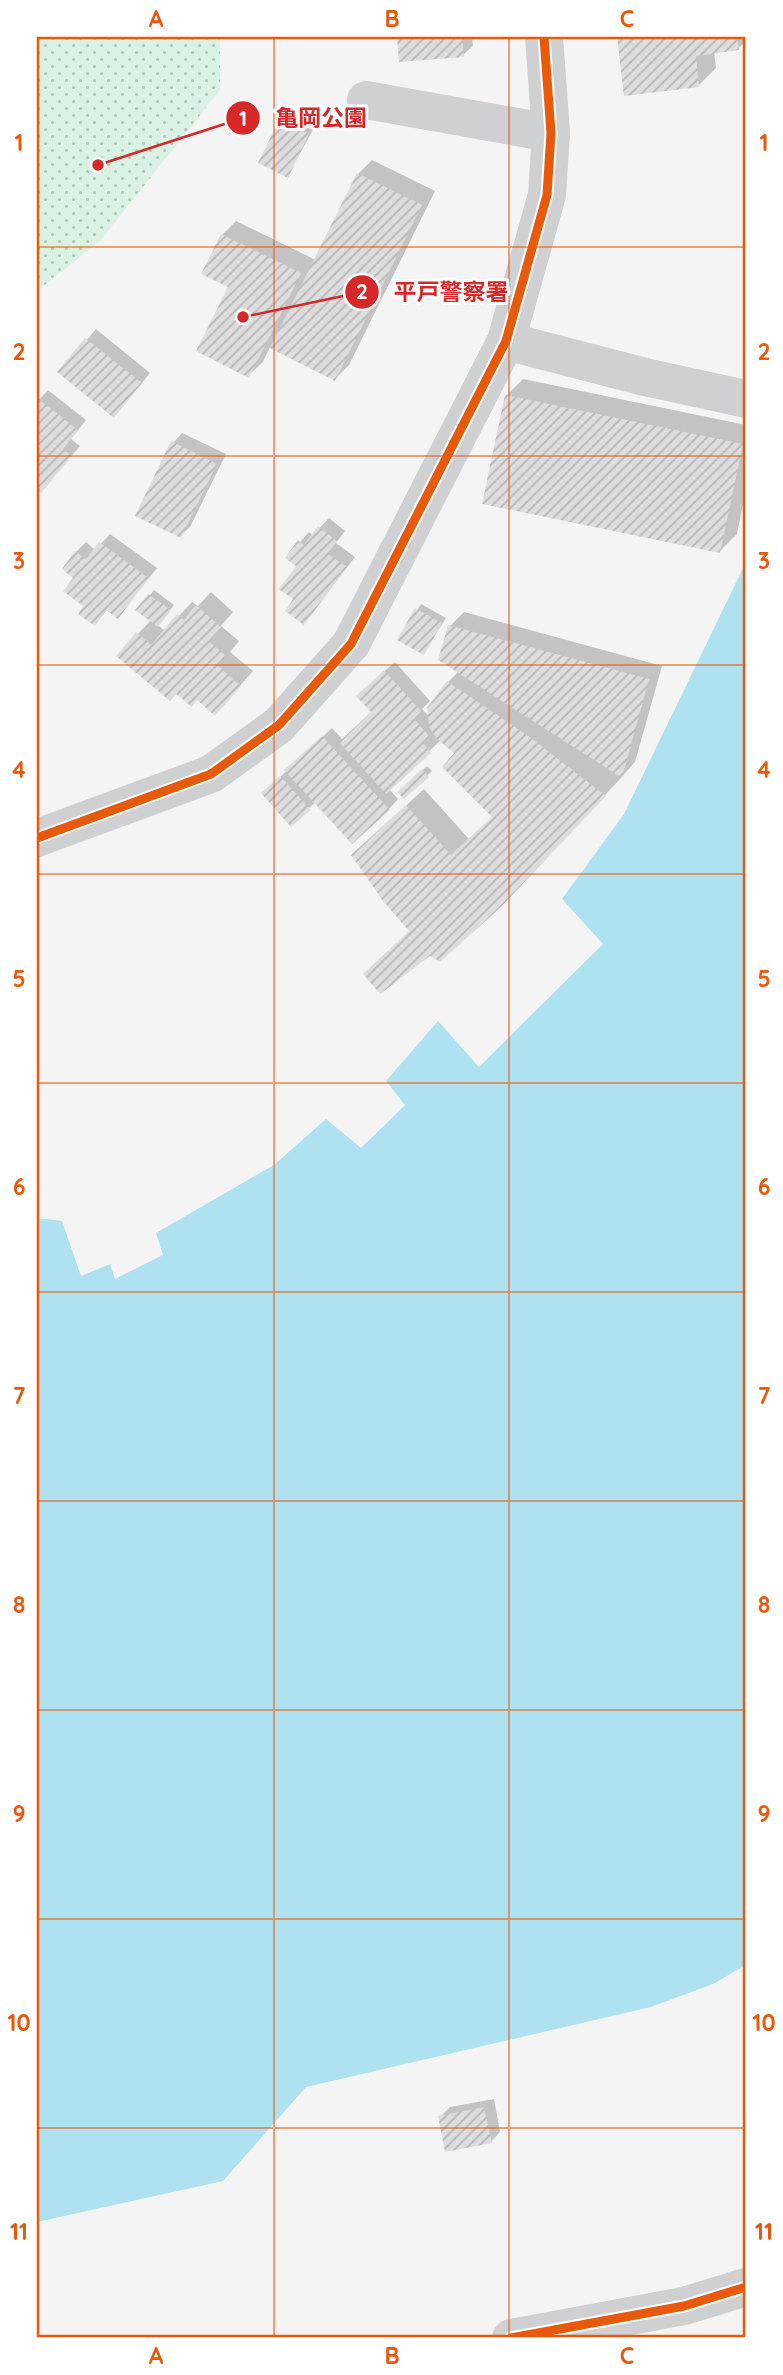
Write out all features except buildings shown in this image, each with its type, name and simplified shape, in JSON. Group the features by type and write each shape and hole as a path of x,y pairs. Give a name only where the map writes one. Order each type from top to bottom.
{"street":[{"path":"37,838 211,774 279,725 351,644 506,341 547,195 551,133 544,37"},
{"path":"366,100 551,133"},
{"path":"506,341 645,377 746,398"},
{"path":"511,2338 684,2306 746,2287"}],"green space":[{"path":"37,37 220,37 220,90 100,241 37,291"}],"water":[{"path":"746,562 746,1965 713,1984 651,2007 306,2087 223,2181 37,2222 37,1218 62,1221 81,1276 110,1264 115,1279 163,1255 156,1233 274,1165 326,1119 361,1148 405,1105 386,1081 438,1021 479,1067 603,944 562,899 624,814"}],"cycle path":[{"path":"37,838 211,774 279,725 351,644 506,341 547,195 551,133 544,37"},
{"path":"511,2338 684,2306 746,2287"}],"place":[{"name":"亀岡公園","path":"98,165"},
{"name":"平戸警察署","path":"243,317"}]}
